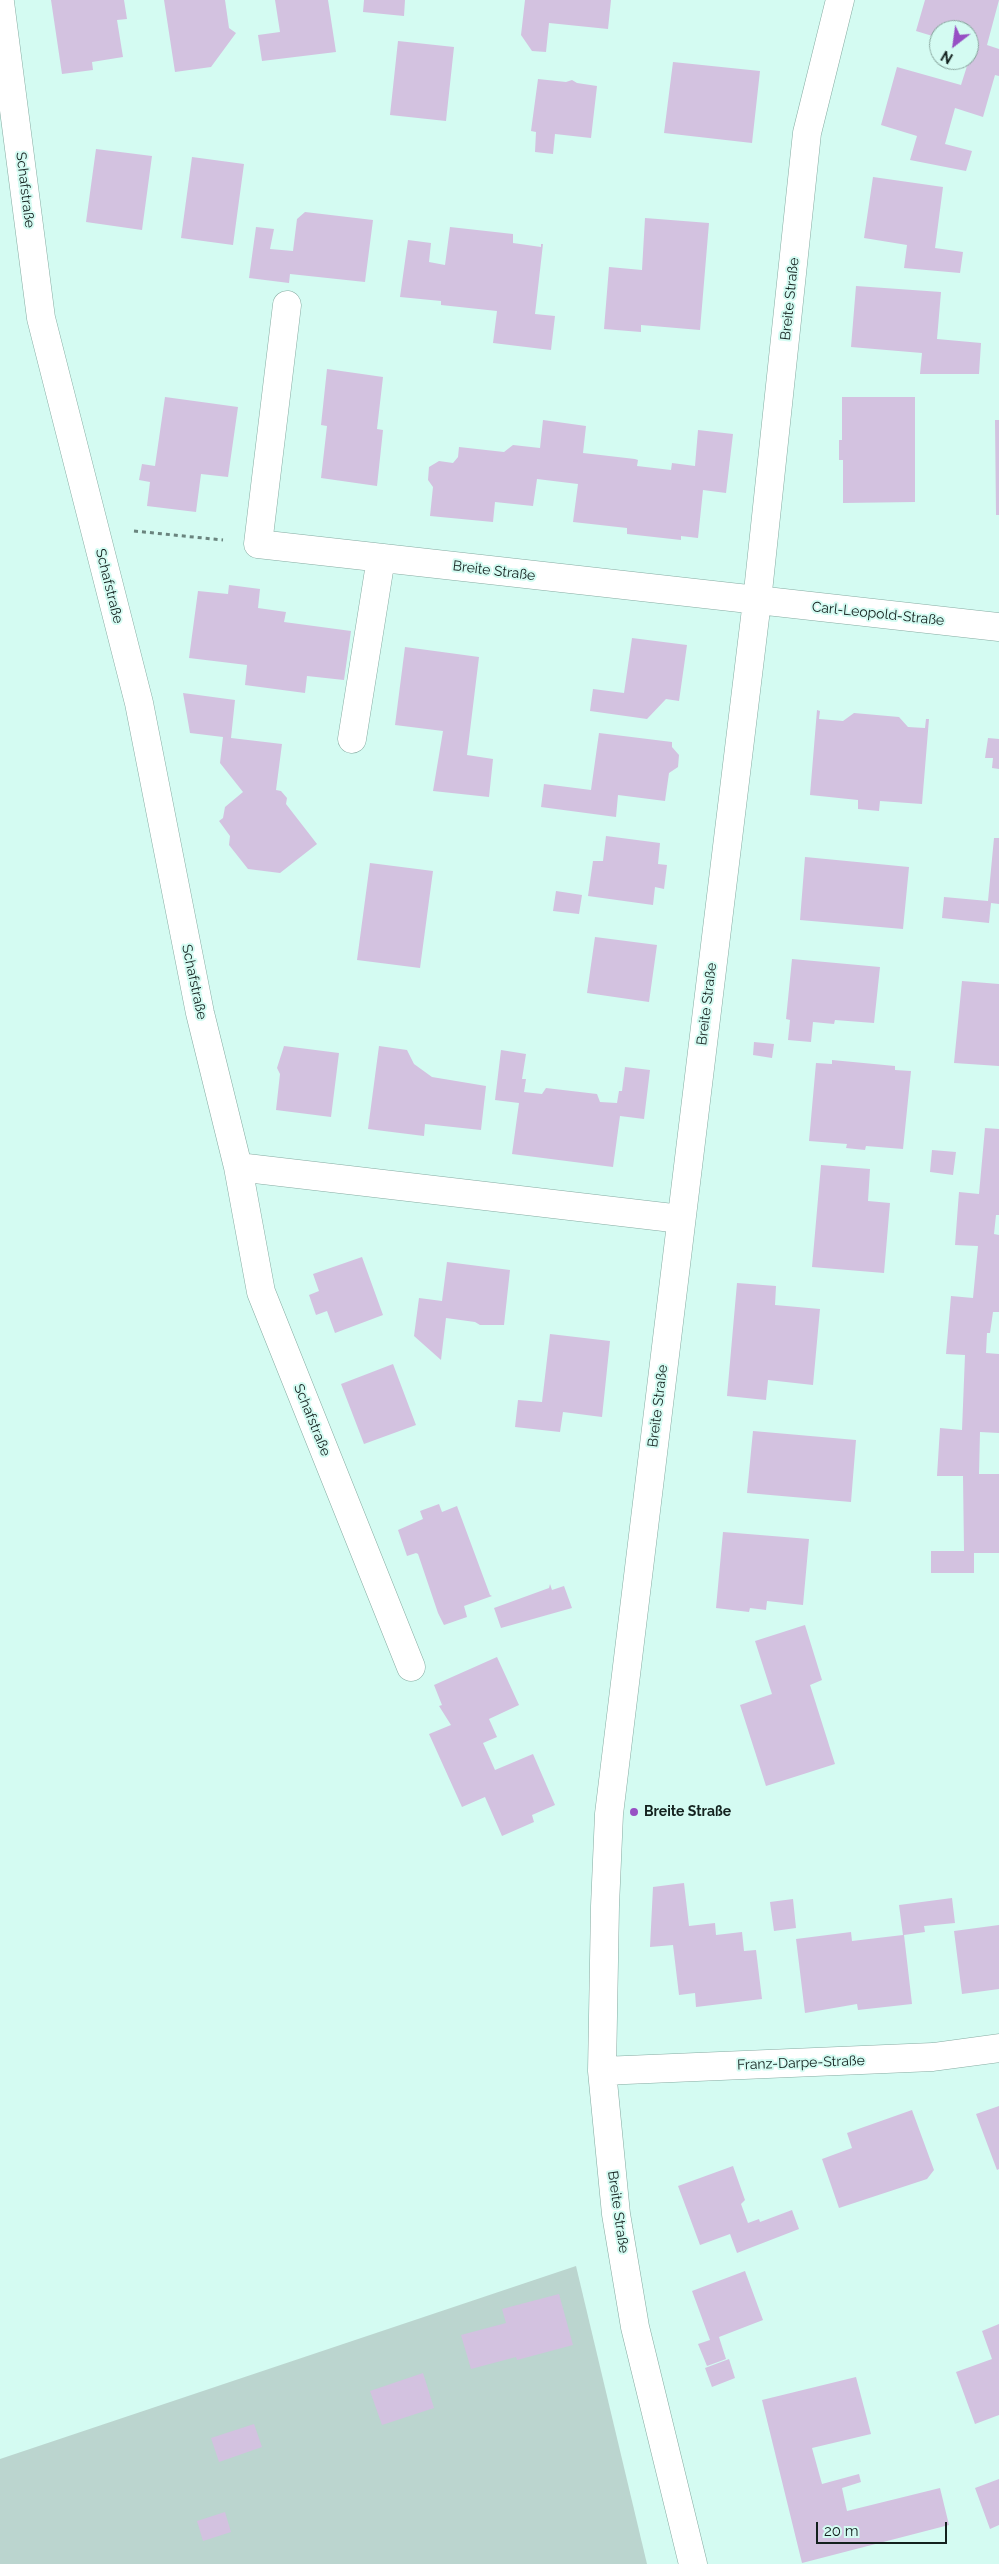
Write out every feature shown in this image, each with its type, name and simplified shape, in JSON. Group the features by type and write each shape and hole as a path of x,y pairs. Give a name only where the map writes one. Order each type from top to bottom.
{"street":[{"name":"Breite Straße","path":"693,2564 635,2327 616,2214 602,2071 605,1906 610,1814 757,601 808,133 840,0"},
{"name":"Schafstraße","path":"0,2 41,318 139,703 200,1013 238,1166 261,1292 411,1667"},
{"path":"258,544 287,305"},
{"name":"Breite Straße","path":"258,544 757,601"},
{"path":"352,739 381,558"},
{"name":"Carl-Leopold-Straße","path":"757,601 999,627"},
{"path":"238,1166 681,1219"},
{"name":"Franz-Darpe-Straße","path":"602,2071 933,2057 999,2048"}],"path":[{"path":"97,538 129,531 258,544"}],"shaded area":[{"path":"576,2266 647,2564 0,2564 0,2459"}],"building":[{"path":"51,0 124,0 127,19 117,20 123,57 92,62 93,70 62,74"},
{"path":"164,0 225,0 229,28 236,33 211,67 175,72"},
{"path":"275,0 328,0 336,52 262,61 258,35 280,32"},
{"path":"364,0 405,0 404,16 363,12"},
{"path":"525,0 611,0 608,29 549,23 546,52 532,51 521,35"},
{"path":"925,0 999,0 987,45 999,49 999,76 995,75 983,117 955,108 945,144 972,151 966,171 910,160 917,136 881,125 897,67 961,85 966,70 979,70 979,20 929,20 929,35 916,31"},
{"path":"398,41 454,47 446,121 390,115"},
{"path":"673,62 760,71 752,143 664,133"},
{"path":"538,79 566,82 572,80 577,83 597,86 591,138 555,134 553,154 535,152 536,132 531,131"},
{"path":"96,149 152,156 142,230 86,222"},
{"path":"192,157 244,164 233,245 181,238"},
{"path":"873,177 943,187 935,248 963,252 960,273 904,268 907,245 864,238"},
{"path":"305,212 373,220 365,282 290,274 289,283 249,278 256,227 274,229 270,249 293,251 297,219"},
{"path":"645,218 709,223 700,330 641,325 641,332 604,329 609,267 642,270"},
{"path":"450,227 513,234 513,243 541,247 541,244 543,244 535,314 555,316 551,350 493,343 497,311 441,305 441,301 400,297 408,240 431,243 429,262 445,265"},
{"path":"856,286 941,292 937,339 981,343 979,374 920,374 922,353 851,347"},
{"path":"327,369 383,377 377,429 383,430 377,486 321,478 327,426 321,425"},
{"path":"165,397 238,407 228,477 201,474 196,512 147,506 150,482 139,480 142,464 155,466"},
{"path":"842,397 915,397 915,502 843,503 843,460 839,460 839,440 842,440"},
{"path":"543,420 586,426 583,453 635,459 638,460 637,466 671,470 672,463 695,466 698,430 733,434 726,493 703,490 698,538 681,536 681,540 627,534 627,528 573,522 578,484 537,479 533,506 495,502 493,522 430,516 433,487 428,480 429,467 439,461 453,463 458,457 459,447 504,452 513,445 540,448"},
{"path":"995,420 999,420 999,515 996,515"},
{"path":"229,585 260,589 258,608 286,612 284,622 351,631 344,680 307,676 305,693 245,685 247,665 189,658 198,591 228,594"},
{"path":"632,638 687,645 679,701 666,699 647,719 590,711 593,689 624,693"},
{"path":"405,647 479,657 467,755 493,759 489,797 433,791 443,731 395,725"},
{"path":"183,693 235,700 231,738 282,744 276,790 281,791 287,798 286,804 317,844 280,873 248,869 229,845 230,836 219,821 223,818 225,807 243,792 220,763 223,737 190,733"},
{"path":"817,710 820,711 819,719 843,721 854,713 899,717 908,727 925,728 926,719 929,719 922,804 880,801 879,811 858,809 858,800 810,795"},
{"path":"599,733 672,742 672,747 679,755 678,767 669,773 665,801 618,795 616,817 541,807 544,784 591,790"},
{"path":"988,738 999,739 999,769 992,768 993,758 985,758"},
{"path":"606,836 660,843 658,864 667,865 664,889 655,887 653,905 588,896 593,861 603,861"},
{"path":"994,838 999,838 999,904 991,903 989,923 942,918 944,897 988,901"},
{"path":"805,857 909,867 903,929 800,920"},
{"path":"370,863 433,871 420,968 357,960"},
{"path":"556,891 582,895 579,914 553,911"},
{"path":"595,937 657,945 649,1002 587,993"},
{"path":"792,959 880,967 874,1023 835,1020 834,1024 813,1022 811,1042 788,1040 790,1020 786,1019"},
{"path":"962,981 999,984 999,1066 954,1063"},
{"path":"754,1042 774,1044 772,1058 753,1055"},
{"path":"284,1046 339,1053 331,1117 276,1110 280,1074 277,1068"},
{"path":"379,1046 407,1050 414,1064 432,1077 486,1086 481,1130 425,1124 424,1136 368,1129"},
{"path":"501,1050 526,1054 522,1079 526,1079 524,1092 542,1094 546,1088 597,1094 600,1102 617,1103 619,1091 622,1091 625,1067 650,1070 644,1119 620,1116 613,1167 512,1154 519,1103 495,1100"},
{"path":"832,1060 895,1066 895,1070 911,1071 903,1149 866,1146 865,1150 846,1148 847,1144 809,1141 816,1063 832,1064"},
{"path":"985,1128 999,1129 999,1215 996,1215 994,1234 999,1235 999,1312 993,1312 990,1333 987,1333 986,1353 999,1354 999,1433 980,1432 979,1474 999,1474 999,1553 974,1553 974,1573 931,1573 931,1551 964,1551 963,1476 937,1476 940,1428 962,1430 965,1355 946,1354 951,1296 973,1298 978,1246 955,1245 959,1192 979,1194"},
{"path":"932,1150 956,1152 953,1175 930,1172"},
{"path":"821,1165 870,1169 868,1201 890,1203 884,1273 812,1267"},
{"path":"362,1257 383,1315 335,1333 327,1311 316,1315 309,1295 319,1291 313,1274"},
{"path":"447,1262 510,1270 504,1325 480,1325 475,1322 446,1318 441,1360 414,1336 419,1298 442,1301"},
{"path":"737,1283 776,1286 775,1305 820,1309 813,1385 768,1380 766,1400 727,1396"},
{"path":"550,1334 610,1341 602,1417 563,1412 560,1432 515,1427 518,1400 542,1402"},
{"path":"393,1364 416,1425 364,1444 341,1384"},
{"path":"753,1431 856,1440 851,1502 747,1493"},
{"path":"439,1504 442,1512 457,1506 490,1595 492,1596 464,1606 467,1617 444,1625 438,1613 418,1554 407,1556 398,1530 423,1519 420,1511"},
{"path":"723,1532 809,1539 803,1605 767,1601 766,1610 750,1608 749,1612 716,1608"},
{"path":"550,1584 552,1590 564,1586 572,1608 501,1628 494,1608 549,1588"},
{"path":"805,1625 822,1680 810,1685 835,1764 766,1786 740,1705 772,1694 755,1641"},
{"path":"497,1657 519,1705 489,1719 497,1737 483,1743 495,1770 533,1754 555,1805 532,1815 534,1822 502,1836 485,1797 462,1807 429,1734 451,1725 439,1706 442,1705 434,1685"},
{"path":"684,1883 689,1926 715,1923 716,1935 742,1932 744,1951 756,1950 762,1999 696,2007 695,1993 679,1995 673,1945 650,1947 653,1887"},
{"path":"952,1898 955,1923 924,1926 925,1932 904,1935 912,2004 858,2010 857,2004 805,2013 796,1939 851,1932 852,1941 903,1935 899,1905"},
{"path":"793,1899 796,1928 774,1931 770,1902"},
{"path":"999,1925 999,1989 962,1994 954,1931"},
{"path":"999,2106 999,2169 997,2170 976,2114"},
{"path":"912,2110 934,2170 927,2179 839,2208 822,2159 852,2148 847,2133"},
{"path":"733,2166 745,2200 741,2204 748,2223 759,2219 760,2222 792,2210 799,2229 737,2253 730,2234 700,2245 678,2186"},
{"path":"745,2271 763,2320 719,2337 726,2359 707,2366 698,2344 710,2340 692,2291"},
{"path":"559,2294 573,2345 517,2360 516,2357 471,2369 461,2335 506,2323 502,2309"},
{"path":"999,2324 999,2415 975,2424 956,2372 992,2359 982,2331"},
{"path":"729,2359 735,2378 712,2387 705,2368"},
{"path":"423,2373 434,2408 382,2425 370,2391"},
{"path":"856,2377 871,2434 812,2448 822,2484 859,2474 861,2482 842,2488 847,2511 940,2488 949,2525 802,2563 762,2400"},
{"path":"254,2424 262,2447 219,2462 211,2438"},
{"path":"999,2479 999,2525 990,2529 975,2488"},
{"path":"225,2512 231,2532 203,2541 197,2521"}],"place":[{"name":"Breite Straße","path":"634,1812"}]}
